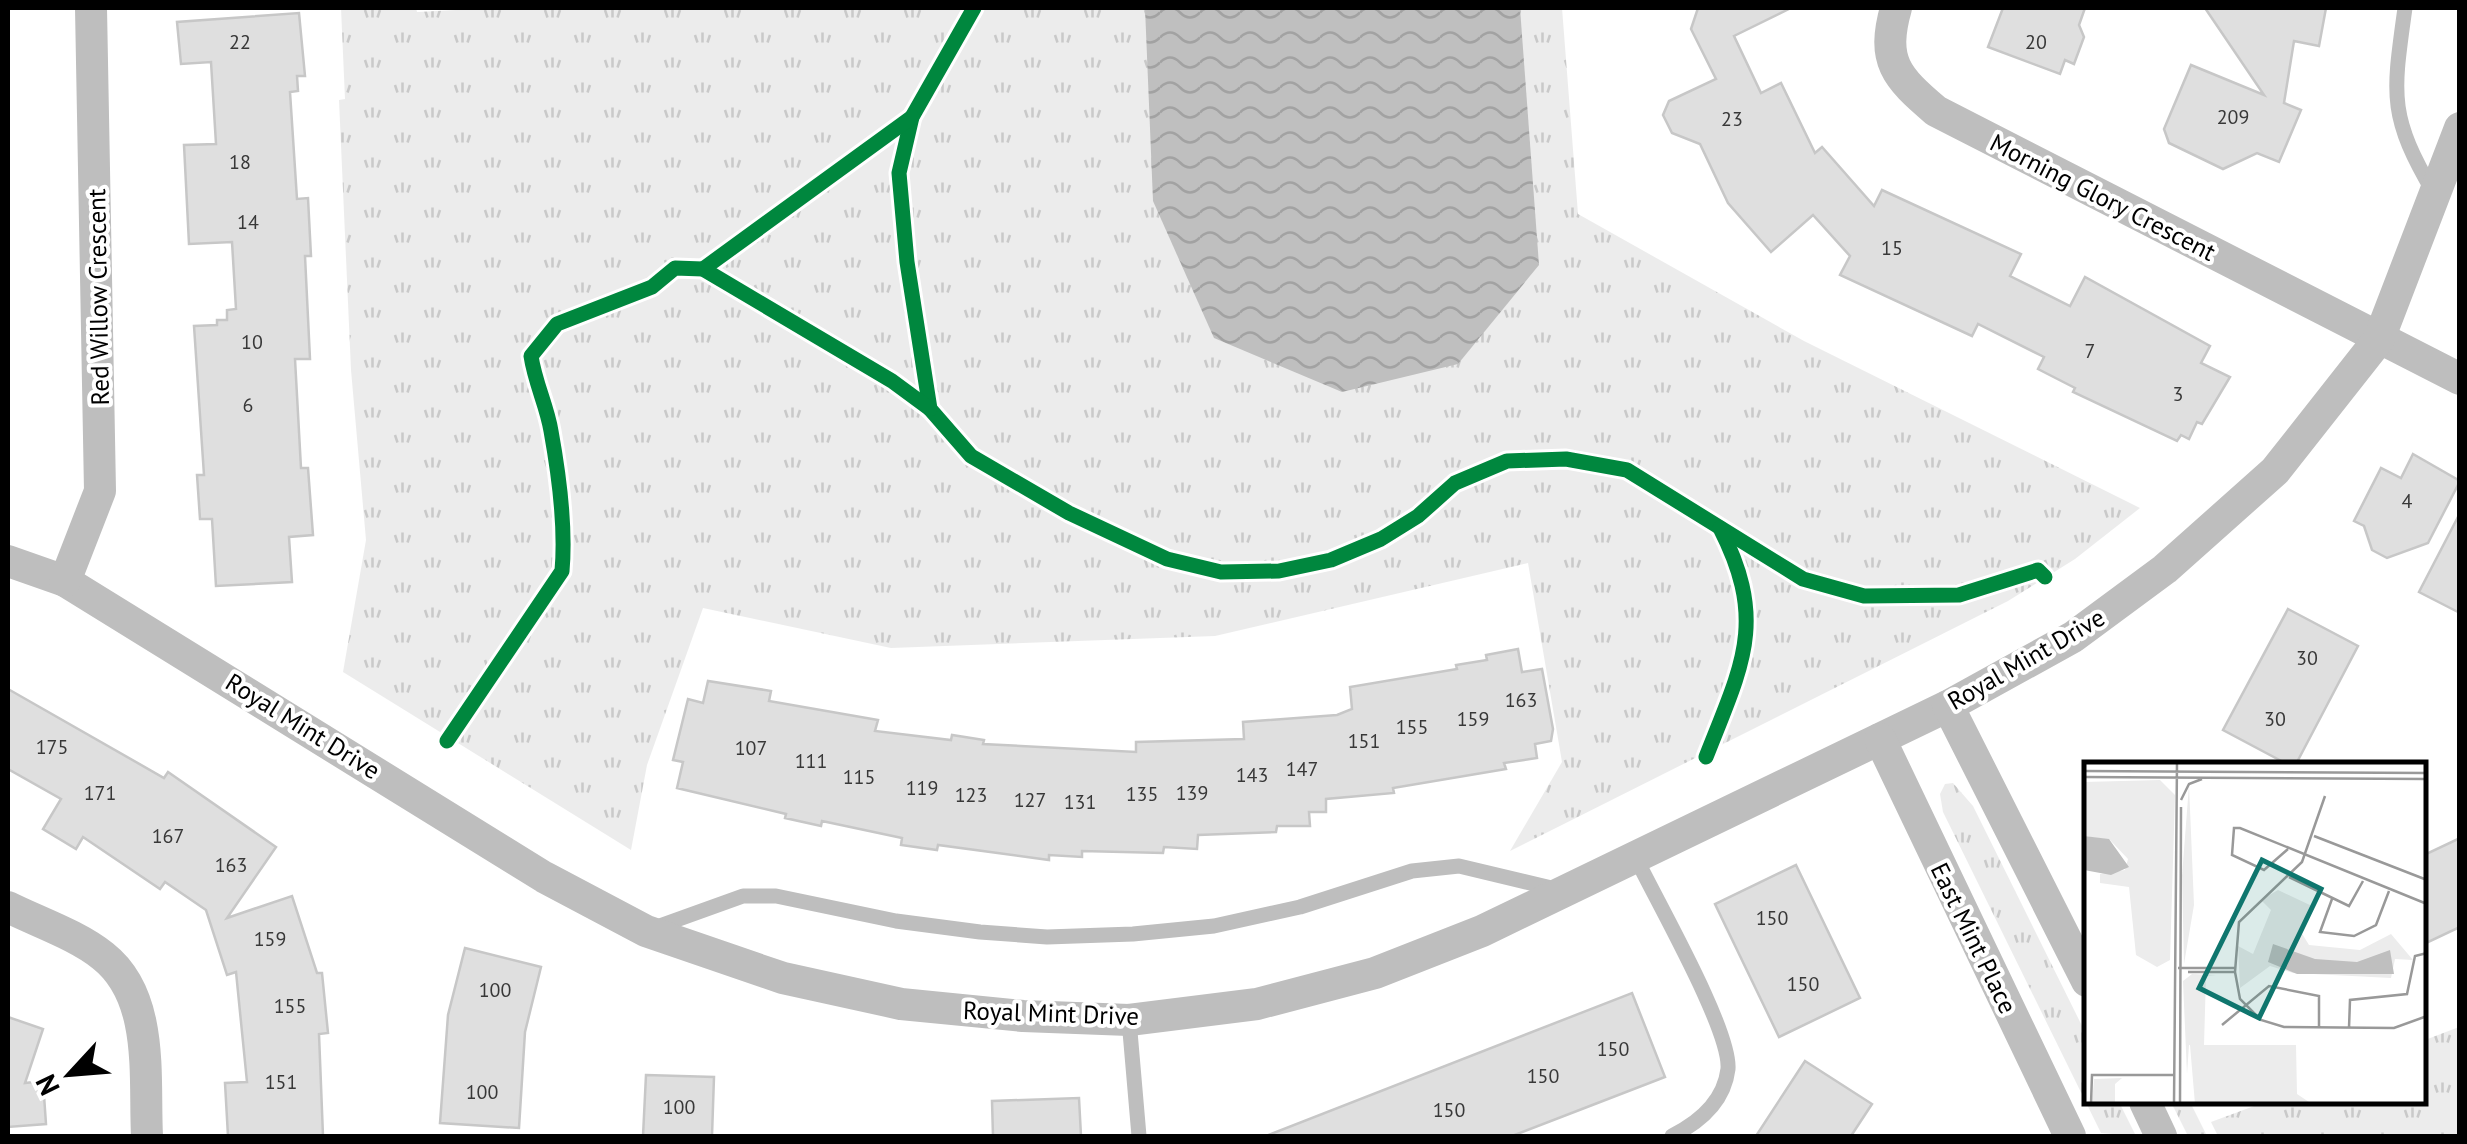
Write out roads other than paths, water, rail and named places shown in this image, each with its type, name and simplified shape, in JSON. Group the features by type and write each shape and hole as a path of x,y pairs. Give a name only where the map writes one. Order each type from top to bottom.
{"street":[{"name":"Red Willow Crescent","path":"65,580 100,490 91,8"},
{"name":"Morning Glory Crescent","path":"1896,8 1887,40 1902,83 1936,111 2460,379"},
{"name":"Royal Mint Drive","path":"8,561 65,580 544,877 646,932 782,978 901,1004 1023,1016 1129,1020 1257,1004 1375,973 1482,931 1880,740 2074,637 2165,569 2275,471 2379,339 2460,128"},
{"path":"1948,706 2084,975"},
{"name":"East Mint Place","path":"1880,740 2070,1136"},
{"path":"8,906 104,956 133,991 141,1023 147,1136"},
{"path":"2145,1104 2161,1136"}],"lane":[{"path":"2405,8 2395,79 2398,117 2406,146 2434,193"},
{"path":"1636,858 1716,1022 1728,1067 1716,1105 1672,1136"},
{"path":"646,932 743,896 776,896 896,921 1048,937 1214,926 1300,907 1412,871 1458,866 1564,891"},
{"path":"1129,1020 1139,1136"}],"water":[{"path":"1145,8 1520,8 1539,265 1458,364 1342,392 1214,338 1153,201"}]}
